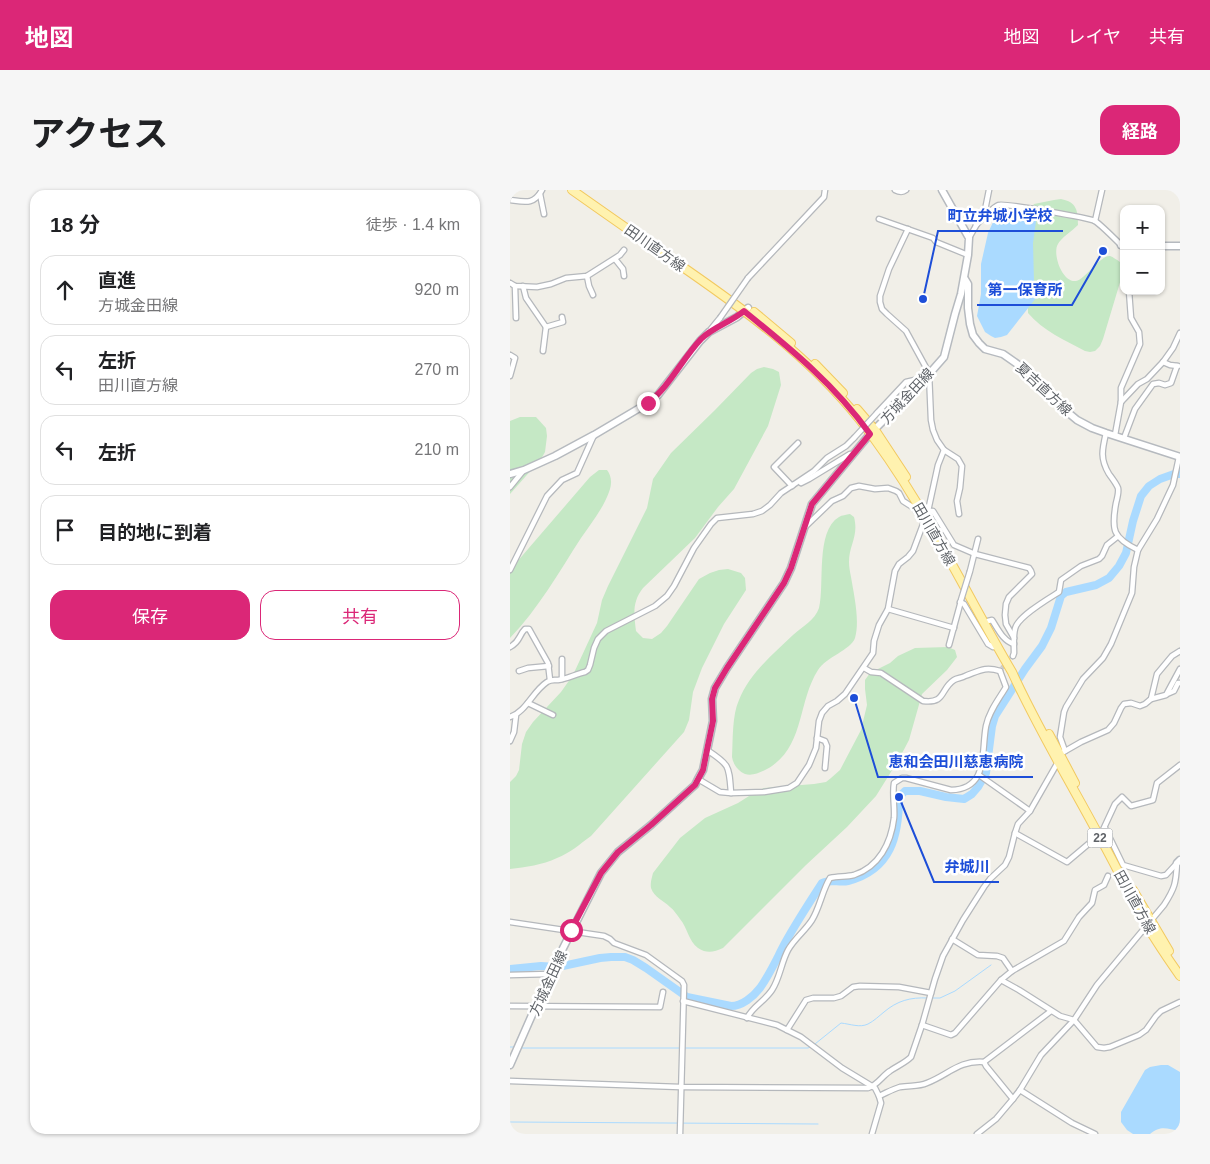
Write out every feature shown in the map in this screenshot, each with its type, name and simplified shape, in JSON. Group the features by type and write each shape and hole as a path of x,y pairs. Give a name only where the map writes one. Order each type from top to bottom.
{"main road":[{"name":"田川直方線","path":"572,190 746,309"},
{"name":"田川直方線","path":"580,190 746,309 804,354 826,374 873,432 988,621 1026,697 1061,756 1149,923 1180,976"},
{"path":"942,190 969,238"},
{"name":"夏吉直方線","path":"969,238 965,279 968,284 970,324 979,343 985,349 1003,354 1023,368 1064,410 1077,420 1092,428 1180,457"},
{"path":"1165,246 1180,246"},
{"name":"方城金田線","path":"510,1065 550,974 601,873 618,852 695,785 703,770 713,721 712,699 715,688 784,583 791,568 812,504 873,432 944,357 965,279"},
{"path":"510,474 556,456 633,413 658,396 700,340 709,332 737,317 746,309"},
{"name":"田川直方線","path":"926,517 997,646 1013,671"},
{"name":"田川直方線","path":"1102,832 1122,866 1149,923 1180,967"}],"street":[{"path":"709,332 748,278 824,198 826,190"},
{"path":"895,190 899,192 906,190"},
{"path":"969,238 984,210 989,190"},
{"path":"1095,221 1102,190"},
{"path":"510,200 532,201 541,192"},
{"path":"541,192 544,214"},
{"path":"976,225 994,207 1000,204 1095,221 1120,243"},
{"path":"879,219 933,238 936,242 968,255"},
{"path":"908,229 889,269 880,296 880,302 886,314 906,331 929,373 933,430 944,450 958,459 962,466 957,501 959,514"},
{"path":"510,283 515,286 537,287 566,278 587,276 616,259 624,250"},
{"path":"616,259 623,269 624,276"},
{"path":"587,276 588,286 593,296"},
{"path":"515,286 516,318"},
{"path":"523,286 526,298 546,328 543,351"},
{"path":"1115,435 1121,402 1121,388 1140,344 1139,332 1131,318 1130,295"},
{"path":"546,328 563,322 562,317"},
{"path":"1121,402 1138,384 1147,379 1162,362 1173,348 1180,332"},
{"path":"510,356 514,358 510,376"},
{"path":"1124,438 1135,409 1153,384 1165,385 1171,383 1179,366 1162,362"},
{"path":"510,741 514,732 513,716 522,710 540,688 550,680 562,679 588,670 598,639 606,631 655,606 667,596 694,548 711,524 718,518 762,511 781,493 814,471 827,458 846,446 906,382 923,380"},
{"path":"1106,433 1102,450 1103,461 1105,468 1118,488 1114,526 1117,537 1136,549"},
{"path":"510,570 546,496 562,480 577,473 594,435"},
{"path":"792,486 774,467 798,443"},
{"path":"698,779 720,792 731,793 764,792 788,788 796,783 809,764 816,748 822,713 844,694 874,653 874,641 888,609 895,571 899,564 913,551 926,517 938,465 944,450"},
{"path":"792,486 809,479 850,454 853,455"},
{"path":"1061,756 1060,737 1064,712 1083,680 1103,658 1111,644 1132,593 1136,549 1157,519 1173,485 1180,457"},
{"path":"510,487 524,470"},
{"path":"804,528 832,501 843,496 851,488 859,486 875,490 888,488 896,491 903,501 926,517"},
{"path":"926,517 933,511 954,545 975,554 1029,568 1032,574 1009,597 1006,604 1006,624 1014,638"},
{"path":"1013,656 1017,623 1037,606 1059,592 1061,580 1085,563 1099,559 1107,545 1117,537"},
{"path":"949,645 978,539"},
{"path":"961,601 988,644 993,647 997,646"},
{"path":"888,609 954,628"},
{"path":"988,621 992,620 1008,642 1014,644"},
{"path":"510,647 518,641 525,629 529,629 548,662 550,680"},
{"path":"1151,699 1157,674 1172,656 1180,651"},
{"path":"562,659 562,679"},
{"path":"519,671 549,666"},
{"path":"747,1018 751,1010 773,989 788,951 812,920 830,878 851,876 866,870 885,850 891,835 894,817 894,783 902,778 906,778 957,790 965,788 980,776 986,725 990,713 1006,687 1001,670 982,669 953,680 941,696 935,701 930,702 923,701 881,673 871,672 864,668"},
{"path":"1166,695 1180,669"},
{"path":"510,1081 680,1086 858,1088 873,1086 890,1071 911,1057 935,979 952,939 990,879 1010,858 1014,833 1018,824 1030,811 1061,756 1080,742 1108,730 1114,724 1124,704 1131,703 1140,706 1151,699 1166,695 1180,683"},
{"path":"528,703 553,716"},
{"path":"817,738 825,741 827,746 826,768"},
{"path":"707,750 722,760 727,766 731,793"},
{"path":"1014,833 1067,862 1102,832 1115,804 1122,797 1131,806 1153,800 1157,783 1180,765"},
{"path":"980,776 1030,811"},
{"path":"1122,866 1161,876 1166,875 1179,862"},
{"path":"977,1134 996,1120 1014,1099 1041,1055 1074,1020 1097,985 1164,905 1176,882 1179,862"},
{"path":"922,1025 951,1035 955,1033 1001,980 1012,971 1064,941 1079,917 1092,903 1095,890 1104,885 1108,876"},
{"path":"510,922 604,936 614,943 646,954 682,981 684,985 680,1134"},
{"path":"952,939 978,954 1003,958 1012,971"},
{"path":"510,976 550,974"},
{"path":"1001,980 1060,1016 1074,1020 1097,1046 1104,1048 1138,1035 1146,1030 1156,1016 1180,1002"},
{"path":"787,1030 806,1000 834,998 853,987 899,987 931,993"},
{"path":"510,1006 660,1007 663,992"},
{"path":"683,1001 777,1025 801,1037 842,1068 873,1086 879,1096 880,1108 872,1134"},
{"path":"879,1096 900,1087 920,1086 928,1083 963,1064 974,1061 984,1062 1051,1011"},
{"path":"984,1062 1014,1099"},
{"path":"1020,1090 1072,1123 1096,1134"}],"green space":[{"path":"1061,199 1070,202 1076,208 1078,225 1061,240 1056,248 1057,260 1066,277 1076,281 1080,279 1106,257 1110,256 1120,262 1120,282 1103,339 1095,351 1085,351 1062,339 1040,325 1028,313 1027,214 1034,204"},
{"path":"764,367 779,372 781,385 768,426 734,489 695,538 643,588 635,603 636,631 643,638 652,639 667,626 699,579 710,573 728,569 741,573 745,578 746,590 724,624 702,668 693,692 689,720 684,732 591,836 562,856 534,865 510,869 510,782 519,770 522,744 526,732 561,692 573,675 597,623 602,600 608,586 647,508 653,479 671,453 751,373"},
{"path":"520,417 536,417 546,428 545,452 510,494 510,421"},
{"path":"599,470 607,470 611,478 610,489 604,504 539,603 510,638 510,570 590,477"},
{"path":"850,514 854,517 855,524 855,535 850,550 849,562 857,616 855,638 849,646 827,661 818,670 811,683 799,724 788,749 779,760 762,772 750,775 745,774 736,767 732,757 734,720 739,700 743,691 762,665 811,620 817,612 821,598 822,559 827,534 831,524 839,517"},
{"path":"948,647 955,650 957,657 947,670 922,694 909,740 876,796 847,827 723,948 710,952 698,948 692,942 675,913 651,888 653,873 680,838 705,818 738,803 764,788 826,782 840,770 861,730 867,705 865,680 870,673 915,648"}],"water":[{"path":"1000,207 1037,214 1033,243 1036,298 1007,335 995,338 985,332 977,316 981,294 981,264 988,233"},
{"path":"1168,1065 1180,1072 1180,1131 1161,1129 1150,1134 1133,1134 1121,1122 1121,1112 1145,1070"}],"waterway":[{"path":"510,969 541,966 558,967 600,958 625,957 646,968 687,997 731,1006 751,998 764,983 785,943 822,883 828,881 848,881 863,876 883,860 890,850 894,838 899,811 899,797 905,791 920,791 964,799 978,787 986,773 995,716 1042,646 1051,628 1061,596 1066,592 1096,585 1109,578 1119,566 1126,553 1141,496 1149,486 1160,479 1180,474"},
{"path":"932,998 940,998 955,991 991,965"},
{"path":"815,1044 841,1023 858,1026 865,1025 899,1002 915,998 928,998"},
{"path":"684,1048 808,1048 812,1046"},
{"path":"510,1047 515,1047"},
{"path":"521,1048 680,1048"},
{"path":"510,1122 818,1124"}],"tunnel":[{"path":"1002,668 1013,656"}],"place":[{"name":"第一保育所","path":"1103,251"},
{"name":"町立弁城小学校","path":"923,299"},
{"name":"恵和会田川慈恵病院","path":"854,698"},
{"name":"弁城川","path":"899,797"}],"route":[{"path":"571,930 601,873 618,852 695,785 703,770 713,721 712,699 715,688 784,583 791,568 812,504 870,434 844,401 810,366 744,311 737,317 709,332 700,340 658,396 648,403"}]}
